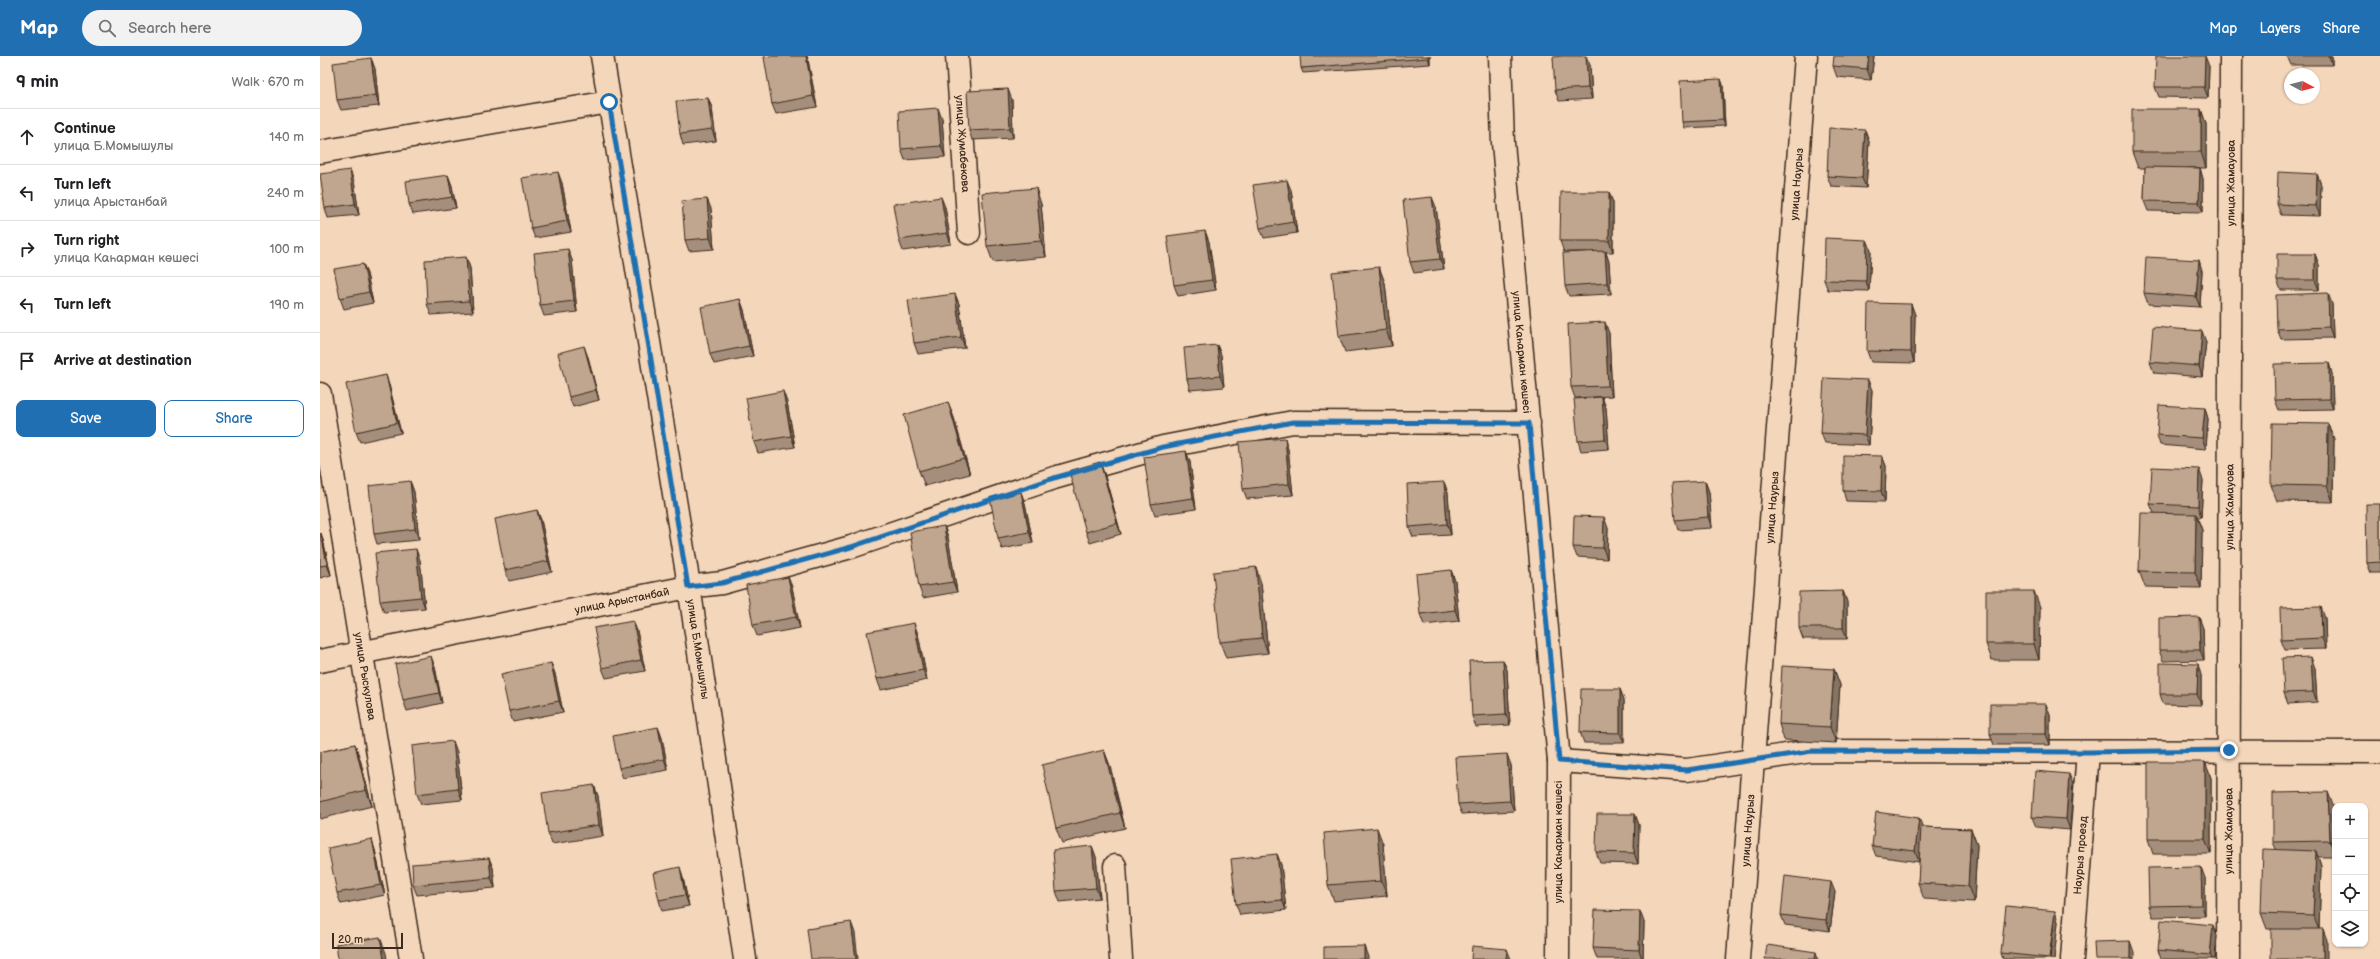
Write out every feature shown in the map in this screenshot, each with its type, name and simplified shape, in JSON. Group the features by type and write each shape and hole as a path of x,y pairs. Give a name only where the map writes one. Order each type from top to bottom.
{"street":[{"name":"улица Б.Момышулы","path":"602,56 688,587 745,959"},
{"name":"улица Жумабекова","path":"957,56 969,233"},
{"name":"улица Каһарман көшесі","path":"1500,56 1503,143 1559,761 1558,959"},
{"name":"улица Наурыз","path":"1738,959 1806,56"},
{"name":"улица Жамауова","path":"2228,959 2231,56"},
{"path":"320,152 609,102"},
{"name":"улица Рыскулова","path":"320,394 360,653 410,959"},
{"name":"улица Арыстанбай","path":"320,661 688,587 722,583 851,547 1054,478 1178,444 1293,422 1529,423"},
{"path":"1559,761 1687,770 1812,751 2088,752 2229,750 2380,752"},
{"name":"Наурыз проезд","path":"2072,959 2088,752"},
{"path":"1115,866 1121,959"}],"building":[{"path":"806,56 813,96 772,104 764,57"},
{"path":"1300,56 1428,56 1428,58 1301,68"},
{"path":"1586,56 1588,88 1555,90 1553,57"},
{"path":"1834,56 1869,56 1867,69 1833,66"},
{"path":"2156,56 2205,56 2204,87 2155,87"},
{"path":"371,58 376,95 337,100 333,63"},
{"path":"1721,79 1723,120 1682,122 1680,81"},
{"path":"1008,89 1010,128 969,130 967,91"},
{"path":"708,98 712,130 680,134 676,101"},
{"path":"938,108 941,146 901,149 899,111"},
{"path":"2132,109 2201,109 2201,152 2132,152"},
{"path":"1829,128 1865,130 1862,178 1827,176"},
{"path":"2145,167 2200,168 2199,202 2144,201"},
{"path":"350,170 355,204 325,208 320,174"},
{"path":"558,172 567,221 531,228 522,178"},
{"path":"2278,172 2317,174 2316,206 2277,204"},
{"path":"448,175 452,197 409,204 406,181"},
{"path":"1287,180 1293,222 1260,228 1253,185"},
{"path":"1036,188 1041,241 987,246 982,193"},
{"path":"1561,192 1609,192 1609,241 1560,241"},
{"path":"941,197 947,233 899,240 893,204"},
{"path":"1432,197 1440,259 1410,262 1403,200"},
{"path":"707,199 710,238 685,240 682,201"},
{"path":"1205,231 1212,280 1174,285 1167,236"},
{"path":"1825,238 1867,240 1866,281 1824,280"},
{"path":"568,249 574,301 540,305 534,253"},
{"path":"1605,251 1607,283 1565,286 1563,253"},
{"path":"2277,254 2315,254 2315,280 2277,280"},
{"path":"466,257 469,301 427,304 425,260"},
{"path":"2146,257 2199,260 2196,297 2144,293"},
{"path":"363,264 369,292 340,298 334,269"},
{"path":"1379,267 1386,330 1339,336 1332,272"},
{"path":"2328,293 2329,327 2277,329 2276,295"},
{"path":"955,294 961,337 914,343 908,300"},
{"path":"740,299 749,346 710,354 701,307"},
{"path":"1868,303 1911,304 1911,352 1867,351"},
{"path":"1605,322 1608,386 1571,387 1568,324"},
{"path":"2153,327 2202,331 2199,366 2150,362"},
{"path":"1217,345 1220,376 1187,379 1184,348"},
{"path":"584,346 596,390 569,397 558,353"},
{"path":"2329,363 2329,399 2275,400 2274,364"},
{"path":"386,375 397,423 356,432 346,384"},
{"path":"1824,378 1868,380 1865,435 1821,433"},
{"path":"783,391 791,436 754,442 746,398"},
{"path":"1602,397 1605,439 1578,441 1574,399"},
{"path":"948,402 964,458 919,471 904,415"},
{"path":"2159,405 2205,408 2202,438 2157,435"},
{"path":"2272,423 2328,424 2327,486 2271,485"},
{"path":"1285,438 1289,484 1243,489 1239,442"},
{"path":"1186,451 1193,498 1151,504 1144,457"},
{"path":"1843,455 1882,456 1881,491 1843,490"},
{"path":"1100,462 1117,523 1086,532 1069,471"},
{"path":"2152,467 2199,469 2198,506 2150,504"},
{"path":"410,481 415,529 374,534 369,486"},
{"path":"1705,481 1708,517 1675,520 1672,483"},
{"path":"1444,482 1447,524 1409,527 1407,484"},
{"path":"1021,492 1029,532 998,538 990,498"},
{"path":"2366,504 2380,504 2380,562 2367,563"},
{"path":"537,510 548,561 505,570 495,519"},
{"path":"2141,513 2196,514 2195,572 2139,571"},
{"path":"1574,516 1604,517 1603,548 1573,547"},
{"path":"944,526 953,582 919,587 910,532"},
{"path":"321,533 327,565 320,566 320,534"},
{"path":"416,549 421,597 380,601 375,553"},
{"path":"1256,567 1262,638 1220,642 1213,572"},
{"path":"1451,570 1455,610 1420,614 1416,574"},
{"path":"788,577 796,617 753,625 746,585"},
{"path":"1843,591 1843,628 1799,628 1799,592"},
{"path":"1986,591 2034,591 2034,644 1986,644"},
{"path":"2321,607 2322,638 2281,640 2280,608"},
{"path":"2199,617 2200,650 2159,650 2159,618"},
{"path":"633,621 641,660 602,668 594,628"},
{"path":"914,623 923,670 877,679 867,632"},
{"path":"431,656 439,693 403,700 395,664"},
{"path":"2311,657 2313,692 2284,693 2282,658"},
{"path":"1503,660 1506,714 1472,716 1469,661"},
{"path":"551,663 559,701 509,711 501,674"},
{"path":"2160,663 2198,664 2197,694 2160,694"},
{"path":"1782,666 1834,669 1830,727 1779,724"},
{"path":"1581,689 1620,689 1620,733 1580,732"},
{"path":"1990,704 2046,704 2046,734 1990,734"},
{"path":"658,727 664,759 619,768 613,736"},
{"path":"453,741 458,789 417,794 412,746"},
{"path":"355,744 366,790 320,802 320,752"},
{"path":"1104,750 1120,813 1056,828 1042,765"},
{"path":"1507,754 1510,801 1458,804 1455,757"},
{"path":"2148,762 2205,762 2205,839 2148,839"},
{"path":"2035,771 2069,774 2066,819 2032,817"},
{"path":"594,785 599,825 548,833 542,793"},
{"path":"2328,792 2330,841 2273,842 2273,793"},
{"path":"1876,812 1919,818 1915,851 1872,846"},
{"path":"1597,814 1635,814 1634,853 1596,852"},
{"path":"1921,827 1971,829 1968,886 1918,883"},
{"path":"1377,828 1381,881 1328,885 1324,833"},
{"path":"372,839 381,885 337,893 328,848"},
{"path":"1092,846 1096,888 1056,891 1053,850"},
{"path":"2263,849 2316,851 2313,915 2261,913"},
{"path":"1277,854 1282,900 1236,904 1231,859"},
{"path":"489,858 491,878 413,885 412,864"},
{"path":"680,867 685,895 659,900 653,873"},
{"path":"2201,867 2202,905 2149,906 2148,868"},
{"path":"1785,876 1831,882 1826,920 1781,915"},
{"path":"2006,906 2055,911 2049,958 2001,953"},
{"path":"1595,910 1640,911 1639,950 1593,948"},
{"path":"2161,920 2213,925 2210,955 2158,950"},
{"path":"851,922 856,959 811,959 807,929"},
{"path":"2271,929 2323,929 2323,959 2271,959"},
{"path":"380,937 384,959 338,959 336,944"},
{"path":"2130,941 2130,959 2095,959 2094,942"},
{"path":"1767,945 1816,952 1815,959 1765,959"},
{"path":"1364,946 1364,959 1324,959 1324,947"},
{"path":"1472,946 1507,949 1506,959 1471,959"}],"route":[{"path":"609,102 688,587 722,583 851,547 1054,478 1163,447 1293,422 1529,423 1559,761 1687,770 1812,751 2088,752 2229,750"}]}
